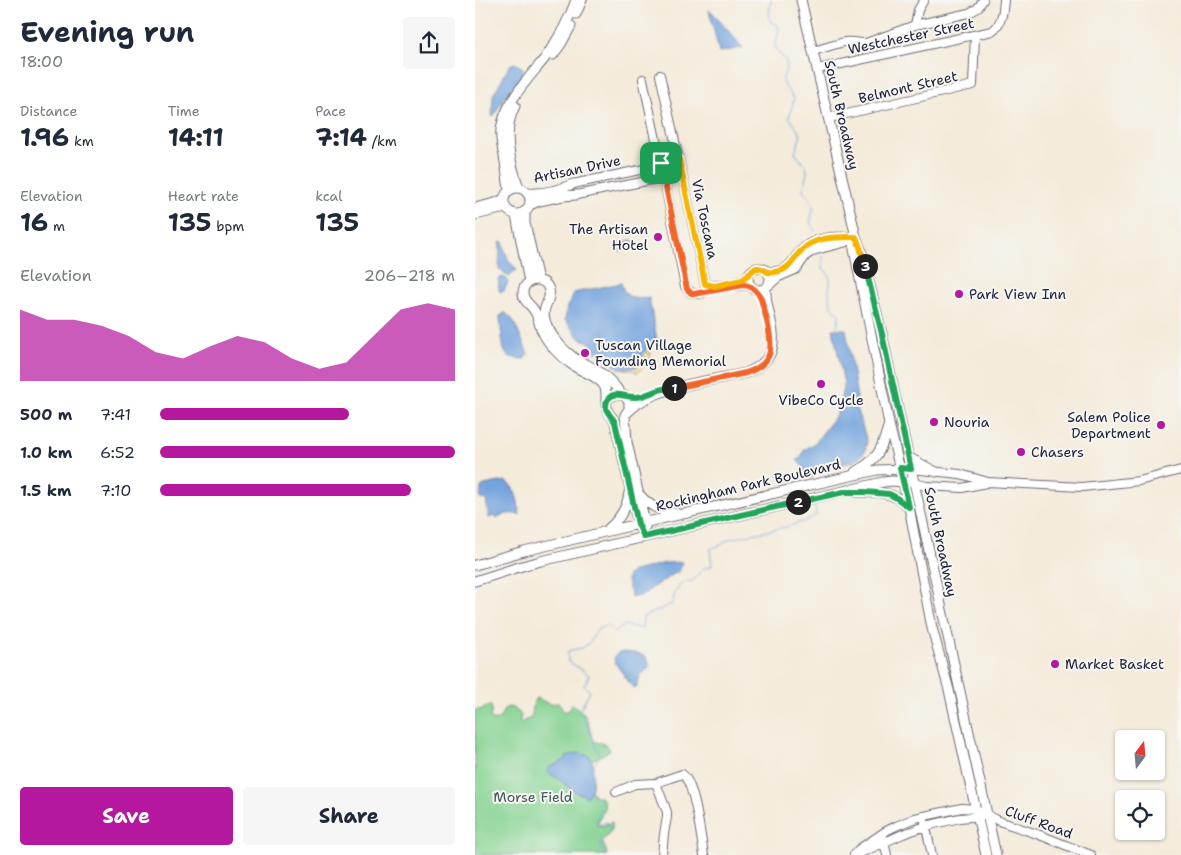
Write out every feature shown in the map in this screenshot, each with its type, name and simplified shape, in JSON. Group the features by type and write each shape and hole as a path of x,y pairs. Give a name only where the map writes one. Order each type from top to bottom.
{"main road":[{"path":"524,211 512,214 506,199 508,178 501,128 509,105 559,36 569,18 575,0"},
{"path":"519,188 508,144 508,127 511,114 561,44 582,0"},
{"name":"South Broadway","path":"801,0 856,237 882,334 914,483 980,814 986,855"},
{"name":"Artisan Drive","path":"528,193 540,193 573,184"},
{"path":"475,215 506,199 515,188 528,193 531,200 524,211 533,281"},
{"name":"Artisan Drive","path":"524,211 539,200 576,195"},
{"path":"475,208 506,199"},
{"path":"767,272 785,269 802,250 813,242 831,237 856,237"},
{"path":"753,288 763,290 779,277 796,269 806,256 814,250 845,242 856,237"},
{"name":"South Broadway","path":"856,237 854,248 889,424 909,507 932,628 980,814 996,855"},
{"path":"612,416 619,418 637,404 669,390 746,373 762,364 769,355 774,344 774,335 766,298 770,278 767,272 757,268 752,271 748,279 759,295 764,311 770,342 769,355"},
{"path":"641,523 639,493 627,442 626,414 630,405 629,402 598,371 576,360 559,344 544,314 550,292 549,288 546,284 533,281 526,285 523,294 524,298 534,310 553,349 573,366 603,384 606,392 607,410 615,422 644,537"},
{"path":"529,304 541,306 548,300"},
{"path":"606,403 610,397 617,394 637,397 664,388 669,390"},
{"path":"846,477 865,467 877,455 889,424"},
{"path":"908,457 936,472"},
{"name":"Rockingham Park Boulevard","path":"476,564 641,523 877,470 911,469"},
{"name":"Rockingham Park Boulevard","path":"475,581 522,566 883,482 914,483"},
{"path":"604,533 623,513 628,500 630,485"},
{"path":"844,492 889,494 909,507"},
{"path":"639,493 655,508 687,513"}],"street":[{"path":"915,25 918,10 924,0"},
{"path":"813,51 849,41 861,43 881,38 915,25 969,13 978,8 983,0"},
{"name":"Westchester Street","path":"817,69 992,31 997,28 1002,18 1004,0"},
{"name":"Belmont Street","path":"829,118 973,85 975,35"},
{"path":"861,43 863,59"},
{"name":"Via Toscana","path":"661,75 705,284 703,293"},
{"path":"643,79 685,286 694,294 743,285 753,288"},
{"path":"661,163 679,159"},
{"name":"Artisan Drive","path":"573,184 649,168 661,163"},
{"name":"Artisan Drive","path":"576,195 682,174"},
{"path":"705,284 715,286 742,280 749,275"},
{"path":"911,469 960,474 988,482 1082,487 1139,481 1181,470"},
{"path":"914,483 927,486 962,488 988,482"},
{"path":"616,792 635,784 656,783 682,774 687,778 698,816 704,855"},
{"path":"656,783 667,812 662,855"},
{"path":"855,855 859,849 891,828 923,816 962,808 980,814"},
{"path":"855,855 926,826 980,814"},
{"name":"Cluff Road","path":"980,814 1091,855"},
{"path":"923,816 932,855"},
{"path":"882,834 887,855"}],"green space":[{"name":"Morse Field","path":"537,698 549,704 559,703 564,711 569,711 572,704 587,719 595,742 606,745 610,750 590,761 591,790 595,796 600,797 605,803 597,824 602,826 612,822 611,830 602,841 607,855 475,855 475,710 491,706 490,718 494,721 500,718 504,709 510,707 520,714 521,723 530,719 535,699"}],"sand":[{"path":"646,347 647,353 651,353 648,362 642,369 636,373 636,371 619,368 636,367"}],"water":[{"path":"709,10 713,13 743,48 719,52"},
{"path":"515,63 523,68 522,76 505,96 493,117 493,95 510,65"},
{"path":"633,240 635,248 620,251 619,243"},
{"path":"502,241 509,260 516,268 510,276 499,269 500,242"},
{"path":"503,277 508,282 504,291 500,292 499,281"},
{"path":"621,283 625,292 631,297 639,299 649,298 657,340 648,344 641,363 631,368 615,366 595,351 589,342 579,338 565,320 567,306 571,301 573,293"},
{"path":"505,312 513,320 528,354 524,359 513,358 505,352 500,316"},
{"path":"833,329 846,329 857,398 857,410 867,441 865,451 853,462 813,470 813,478 806,479 803,473 804,468 797,460 801,458 804,450 815,443 837,414 844,384"},
{"path":"505,481 512,487 518,500 520,515 508,514 497,518 494,516 489,518 486,500 480,499 481,487"},
{"path":"682,562 683,564 679,571 641,596 631,597 627,578 631,572 665,563"},
{"path":"622,652 641,654 648,659 649,669 641,674 635,688 615,663 614,657"},
{"path":"578,753 590,757 593,764 592,788 587,797 572,790 547,772 548,768 565,760 567,756"}],"waterway":[{"path":"771,0 770,21 778,25 779,32 775,45 777,51 786,61 782,82 794,99 789,117 801,135 795,153 806,167 807,172 803,190 813,204 810,222 815,231"},
{"path":"823,256 823,268 830,278 830,301 839,314 837,329"},
{"path":"593,766 600,756 580,710 590,691 584,686 589,675 568,661 568,651 582,648 589,643 598,629 608,625 614,633 625,625 642,629 643,617 672,604 675,593 681,583 693,581 702,569 712,566 710,549 721,545 729,539 805,521 816,515 815,506"},
{"path":"588,792 601,800 596,826 607,822 611,830 600,844 605,855"}],"place":[{"name":"The Artisan Hotel","path":"658,237"},
{"name":"Park View Inn","path":"959,294"},
{"name":"Tuscan Village Founding Memorial","path":"585,353"},
{"name":"VibeCo Cycle","path":"821,384"},
{"name":"Nouria","path":"934,422"},
{"name":"Salem Police Department","path":"1161,425"},
{"name":"Chasers","path":"1021,452"},
{"name":"Market Basket","path":"1055,664"}],"route":[{"path":"679,159 705,284 709,286 745,279 757,268 767,272 785,269 802,250 813,242 831,237 856,237 882,334 911,469 900,468 909,507 889,494 844,492 644,537 638,524 615,422 607,410 606,403 610,397 617,394 637,397 664,388 669,390 746,373 754,370 766,360 769,355 770,342 761,299 756,290 750,286 743,285 694,294 689,292 685,286 661,163 679,159"}]}
